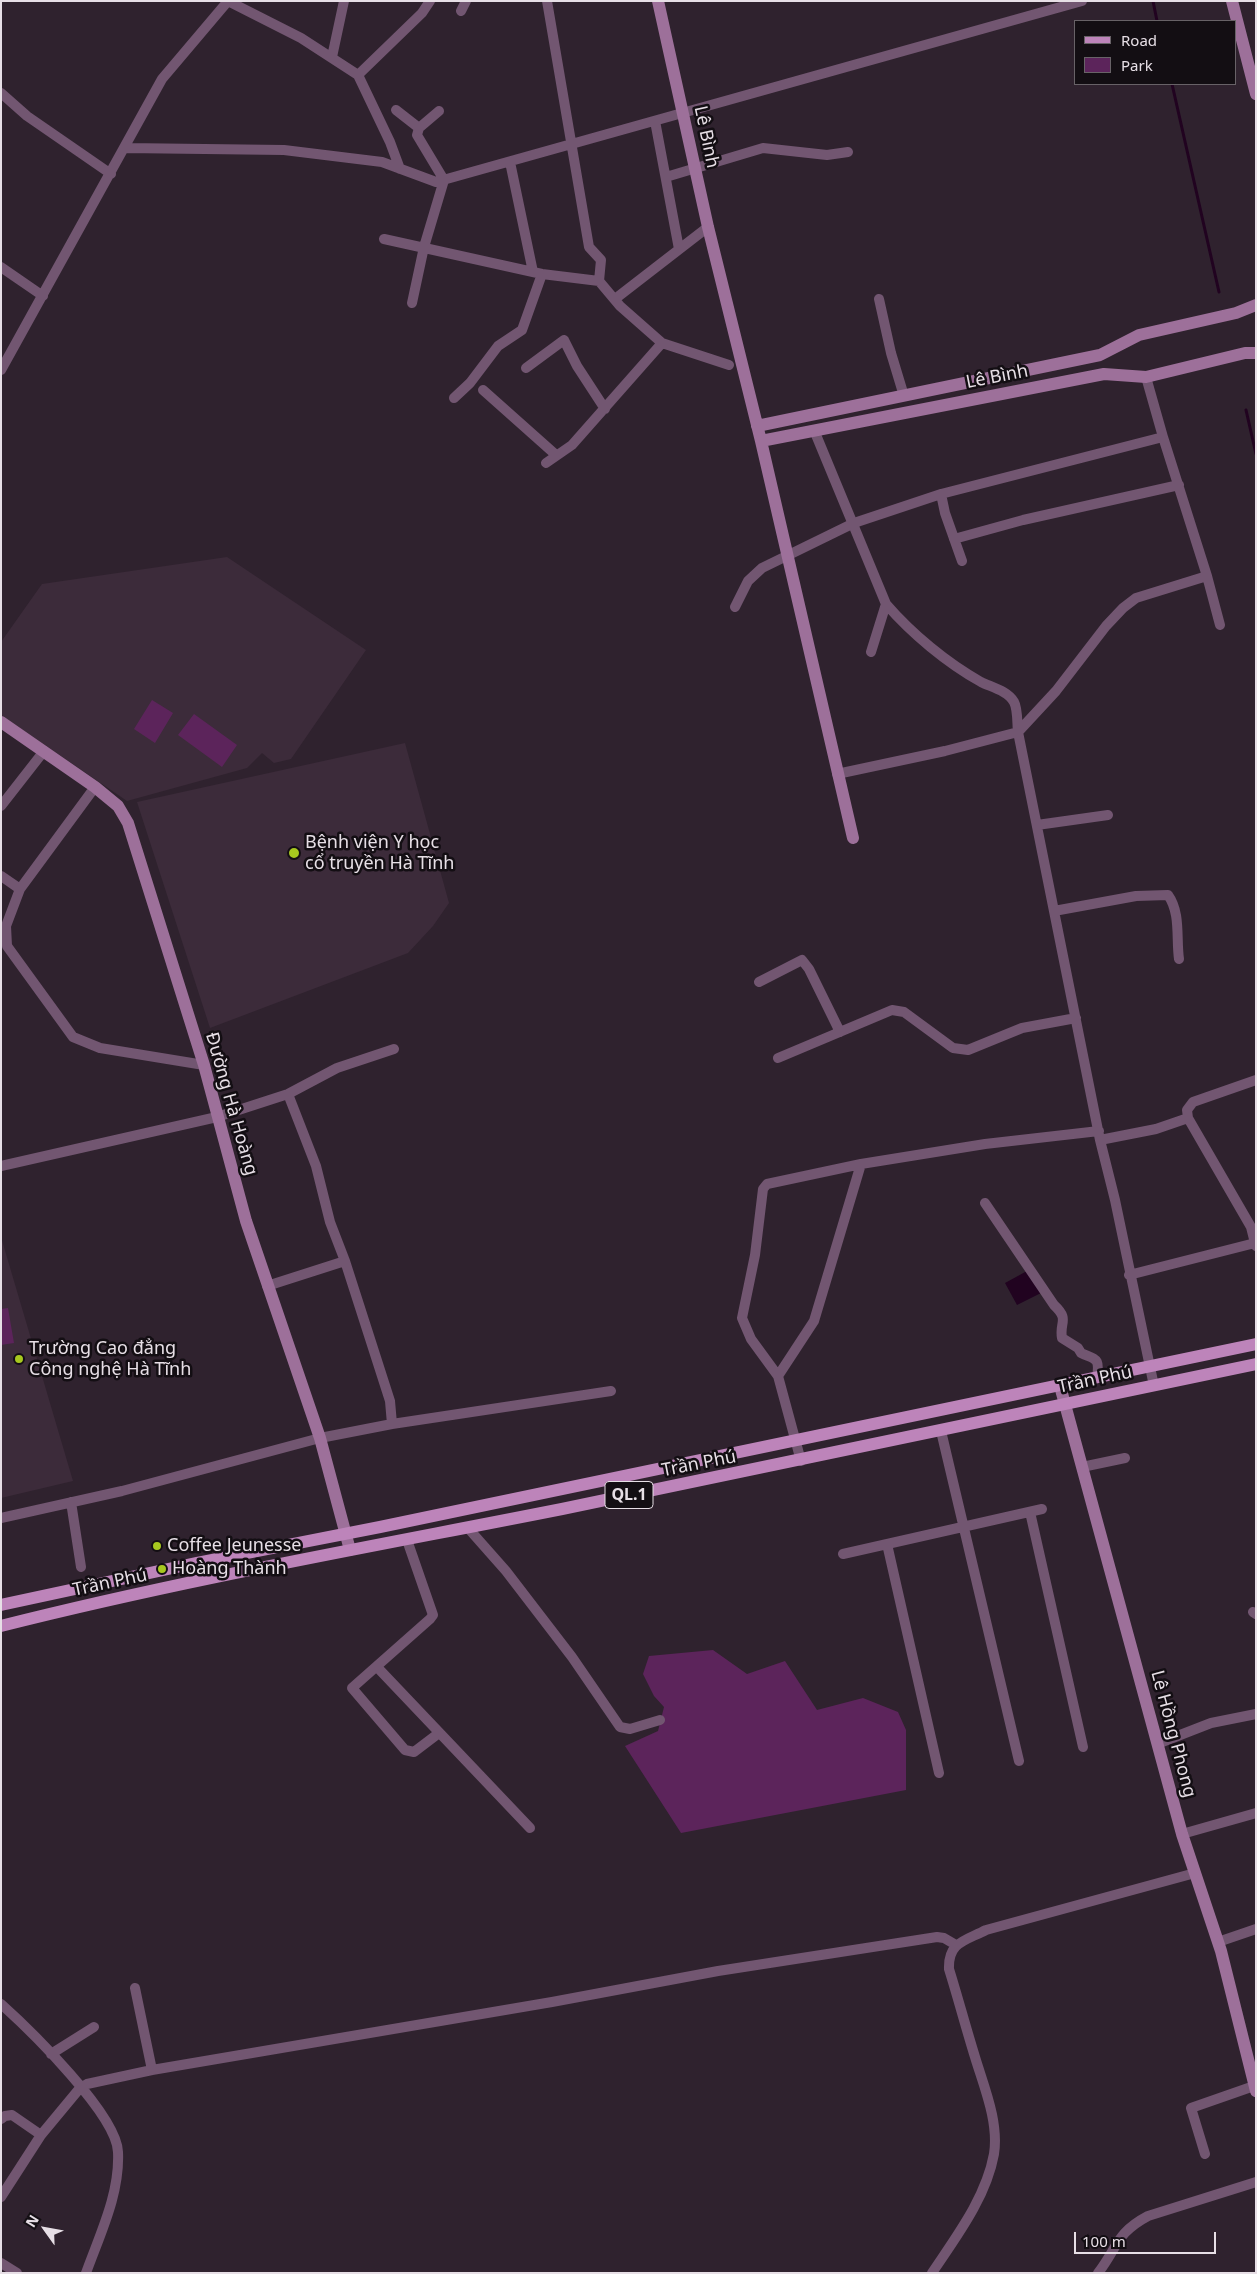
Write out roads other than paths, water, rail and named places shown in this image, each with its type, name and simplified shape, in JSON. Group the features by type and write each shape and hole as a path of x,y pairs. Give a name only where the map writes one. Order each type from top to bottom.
{"main road":[{"name":"Trần Phú","path":"1,1605 1256,1344"},
{"name":"Trần Phú","path":"1,1626 94,1604 350,1550 801,1461 1256,1364"}],"street":[{"path":"1,370 126,148 162,79 228,1 301,38 358,75 390,142 400,169"},
{"path":"332,57 344,1"},
{"path":"358,75 410,25 430,1"},
{"path":"546,1 573,143 589,247 601,260 599,281"},
{"name":"Lê Bình","path":"658,1 708,227 761,441 1104,374 1146,377 1245,353 1256,353"},
{"path":"126,148 284,150 382,162 436,182 1082,1"},
{"path":"1232,1 1237,20"},
{"path":"1237,20 1256,94"},
{"path":"1,93 27,116 111,174"},
{"path":"396,110 420,128"},
{"path":"412,303 424,247 444,180 417,135 420,128 440,111"},
{"path":"655,121 679,249"},
{"path":"666,177 763,148 827,155 848,152"},
{"path":"454,398 470,383 498,346 522,330 538,272 510,162"},
{"path":"615,299 708,227"},
{"path":"384,239 538,272 599,281 640,325 662,343 729,365"},
{"path":"1,267 42,296"},
{"path":"879,299 891,353 904,396"},
{"name":"Lê Bình","path":"757,426 1100,355 1139,335 1236,313 1256,305"},
{"path":"526,368 564,340 577,366 605,409"},
{"path":"546,463 572,445 662,343"},
{"path":"1100,355 1104,374"},
{"path":"1146,377 1163,437 1208,576 1220,626"},
{"path":"483,390 556,456"},
{"path":"814,430 886,604 899,619 938,652 971,676 1004,693 1014,702 1018,732 1099,1136 1115,1200 1154,1386"},
{"path":"735,607 753,575 762,568 854,523 940,494 1163,437"},
{"path":"761,441 853,838"},
{"path":"954,539 1023,520 1179,485"},
{"path":"940,494 962,562"},
{"path":"838,774 945,751 1018,732 1056,691 1106,626 1123,608 1136,598 1208,576"},
{"path":"871,652 886,604"},
{"name":"Đường Hà Hoàng","path":"1,722 95,787 118,806 128,823 204,1065 246,1221 320,1438 350,1550"},
{"path":"1,806 44,751"},
{"path":"95,787 20,889 6,926 4,947 73,1037 100,1048 204,1065"},
{"path":"1037,825 1108,815"},
{"path":"1,876 20,889"},
{"path":"1054,911 1136,896 1168,896 1174,902 1179,959"},
{"path":"759,982 802,960 809,969 840,1032"},
{"path":"778,1058 881,1014 898,1010 904,1012 953,1048 968,1050 1022,1028 1076,1018"},
{"path":"1,1166 218,1117 288,1094 337,1068 394,1049"},
{"path":"1130,1275 1255,1244 1251,1227 1188,1118 1187,1110 1193,1102 1256,1080"},
{"path":"288,1094 316,1166 330,1222 345,1261 390,1402 392,1424"},
{"path":"801,1461 778,1376 751,1339 742,1318 755,1255 763,1189 767,1184 861,1164 985,1144 1099,1136 1156,1129 1188,1118"},
{"path":"778,1376 814,1321 861,1164"},
{"path":"985,1203 1054,1306 1062,1313 1064,1322 1062,1338 1078,1348 1080,1353 1091,1355 1096,1360 1099,1366 1097,1378"},
{"path":"267,1286 345,1261"},
{"name":"Lê Hồng Phong","path":"1060,1386 1182,1834 1218,1942 1255,2088"},
{"path":"1,1518 122,1491 320,1438 392,1424 610,1391"},
{"path":"942,1431 1018,1761"},
{"path":"1082,1467 1125,1458"},
{"path":"71,1502 81,1568"},
{"path":"843,1554 1042,1509"},
{"path":"1030,1512 1083,1747"},
{"path":"468,1528 506,1571 572,1657 620,1727 630,1729 660,1720"},
{"path":"407,1540 432,1614 430,1619 352,1688 405,1750 414,1752 439,1733"},
{"path":"887,1544 939,1773"},
{"path":"377,1667 530,1828"},
{"path":"1157,1744 1211,1724 1256,1714"},
{"path":"1182,1834 1256,1813"},
{"path":"932,2273 973,2208 986,2182 994,2154 995,2137 989,2103 949,1969 948,1956 956,1945 986,1930 1195,1873"},
{"path":"1218,1942 1256,1929"},
{"path":"1,2197 41,2135 80,2088 87,2084 152,2070 552,2002 718,1971 937,1937 944,1938 956,1945"},
{"path":"135,1988 152,2070"},
{"path":"1,2004 51,2054 95,2105 110,2129 118,2150 116,2189 86,2273"},
{"path":"51,2054 94,2027"},
{"path":"1205,2154 1191,2108 1255,2088"},
{"path":"1,2119 12,2115 41,2135"},
{"path":"1098,2273 1122,2234 1134,2223 1148,2216 1256,2182"},
{"path":"1,2263 17,2273"}],"waterway":[{"path":"1153,1 1157,20"},
{"path":"1172,85 1219,292"},
{"path":"1246,410 1256,454"}],"place":[{"name":"Bệnh viện Y học cổ truyền Hà Tĩnh","path":"294,853"},
{"name":"Trường Cao đẳng Công nghệ Hà Tĩnh","path":"19,1359"},
{"name":"Coffee Jeunesse","path":"157,1546"},
{"name":"Hoàng Thành","path":"162,1569"}]}
